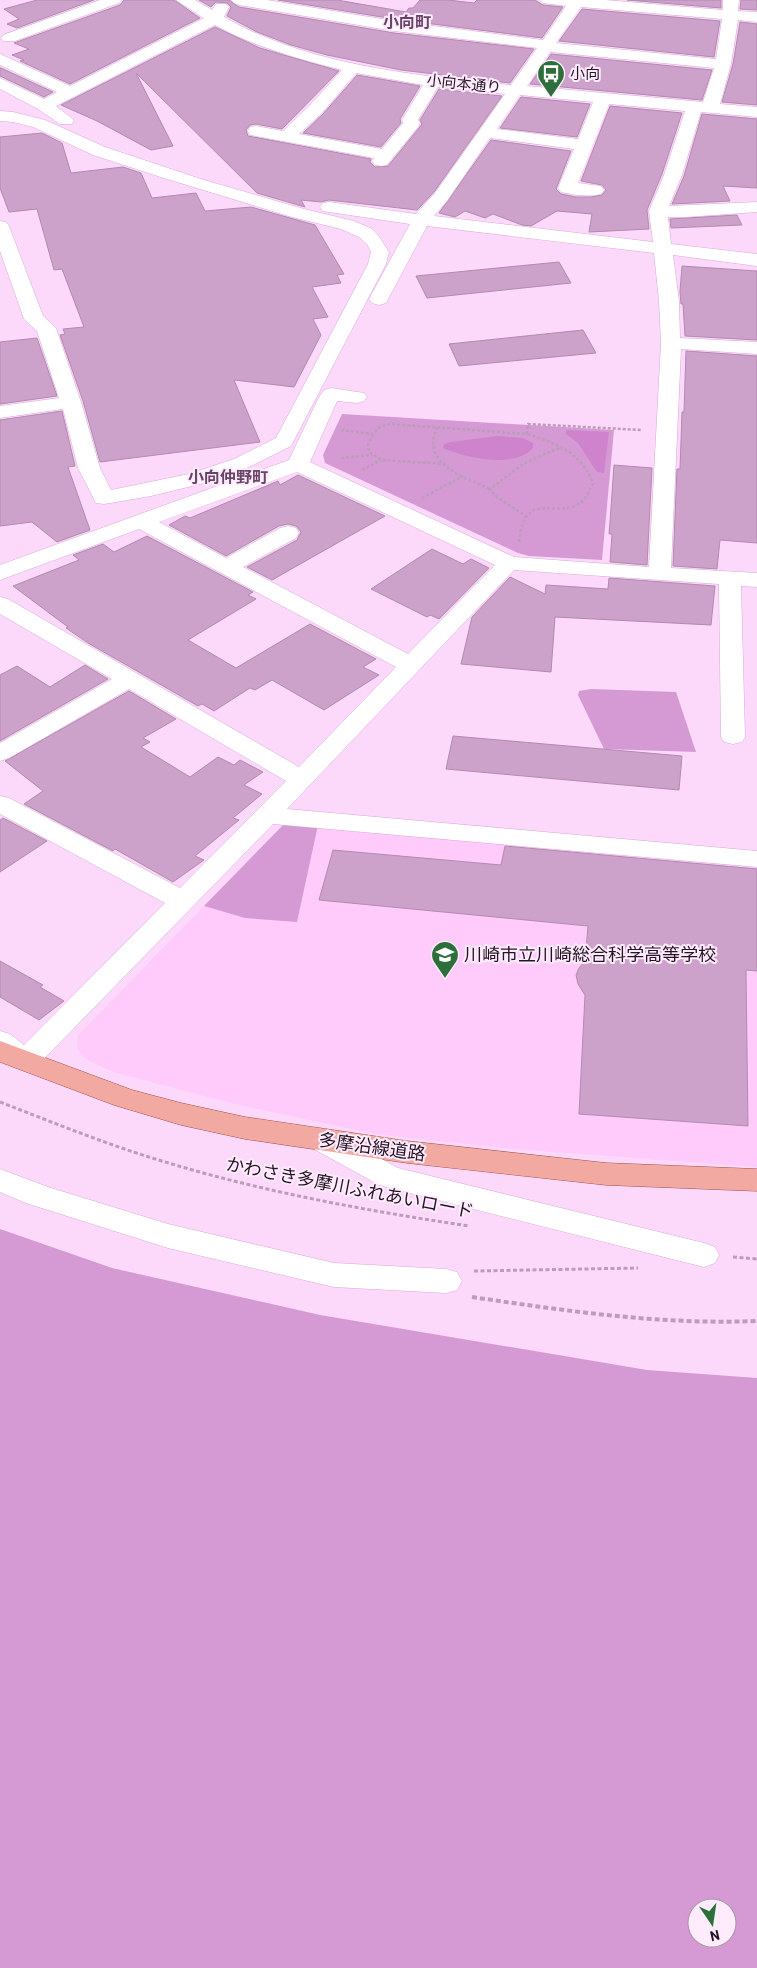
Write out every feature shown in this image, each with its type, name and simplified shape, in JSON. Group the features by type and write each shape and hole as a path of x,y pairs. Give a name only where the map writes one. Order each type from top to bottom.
{"main road":[{"name":"多摩沿線道路","path":"12,1056 124,1098 181,1114 246,1128 324,1141 454,1158 606,1174 757,1180"}],"street":[{"path":"8,38 114,0"},
{"name":"小向本通り","path":"184,0 215,19 273,45 318,59 353,67 433,82 757,112"},
{"path":"44,106 215,19 225,0"},
{"path":"239,0 394,26 637,57 723,64"},
{"path":"548,0 731,8 757,17"},
{"path":"360,336 421,219 441,197 515,90 582,2"},
{"path":"660,574 671,343 669,301 658,211 723,64 731,8"},
{"path":"0,59 70,92"},
{"path":"286,137 316,109 353,67"},
{"path":"256,131 384,158 412,124 410,120 433,82"},
{"path":"0,83 44,106 72,124 96,135 142,152 310,204 757,260"},
{"path":"595,190 567,188 604,98"},
{"path":"0,104 106,153 194,182 362,231 372,239 380,252 377,264 284,442 256,458 195,479 136,493 104,498 90,468 71,402 46,328 34,319 0,226"},
{"path":"0,116 30,119"},
{"path":"487,133 585,145"},
{"path":"658,211 694,211 757,206"},
{"path":"671,343 757,348"},
{"path":"298,464 335,386 357,397"},
{"path":"0,412 71,402"},
{"path":"0,573 298,464 513,554 530,566 757,580"},
{"path":"140,521 410,665"},
{"path":"227,567 288,533"},
{"path":"0,1041 12,1056 183,901 410,665 513,554"},
{"path":"730,578 733,737"},
{"path":"0,604 301,779"},
{"path":"0,753 129,679"},
{"path":"0,804 183,901"},
{"path":"267,815 757,859"},
{"path":"324,1141 390,1177 704,1255"},
{"path":"0,1180 37,1195 168,1236 334,1275 446,1281"}],"path":[{"path":"446,464 382,460 369,452 368,445 373,434 381,426 391,424 527,434 562,446 576,454 586,467 593,484 579,504 567,508 545,506 534,509 522,524 513,554"},
{"path":"527,434 528,424 643,430"},
{"path":"437,427 433,442 440,458 463,476 490,489 494,495 527,517"},
{"path":"339,430 373,434"},
{"path":"490,489 518,466 536,456 562,446"},
{"path":"338,458 373,455"},
{"path":"417,501 463,476"},
{"name":"かわさき多摩川ふれあいロード","path":"0,1102 123,1148 197,1171 355,1206 472,1227"},
{"path":"639,1268 464,1271 449,1274 446,1281 452,1289 467,1296 616,1319 722,1324 757,1321"}],"shaded area":[{"path":"342,414 614,430 602,560 529,556 518,553 325,463 323,455"},
{"path":"566,430 609,432 604,473 597,472 578,443 566,434"},
{"path":"497,436 523,438 533,443 533,448 515,458 490,460 464,455 443,448 444,444 451,442"},
{"path":"591,689 676,692 696,752 604,749 578,695 579,691"},
{"path":"285,823 318,825 297,922 245,918 204,906"},
{"name":"川崎市立川崎総合科学高等学校","path":"318,825 757,865 757,1167 514,1149 375,1134 243,1106 116,1073 87,1060 81,1054 77,1048 78,1035 204,906 245,918"},
{"path":"0,1229 112,1268 320,1315 647,1370 757,1378 757,1968 0,1968"}],"building":[{"path":"37,0 94,0 17,28 7,24 19,19 4,9"},
{"path":"124,0 174,0 200,18 70,84 20,61 24,60 12,55 29,49 14,43 120,5"},
{"path":"199,0 229,0 239,7 394,33 534,49 510,83 401,70 327,55 291,45 257,32 227,16 231,7 227,3 216,2 211,7"},
{"path":"278,0 337,0 406,12 409,8 413,8 420,0 448,0 474,3 477,0 535,0 543,5 563,7 542,38 394,19"},
{"path":"627,0 721,0 721,8"},
{"path":"741,0 757,0 757,10 740,9"},
{"path":"582,9 720,21 714,57 559,41"},
{"path":"740,22 757,24 757,105 722,102 733,64"},
{"path":"215,27 260,48 339,71 282,129 256,124 250,125 246,130 248,136 371,159 370,162 375,167 388,166 422,124 420,120 439,89 502,96 434,192 417,210 329,200 321,202 301,200 305,207 257,193 136,73 173,146 151,150 97,121 61,105"},
{"path":"551,54 712,70 702,100 530,84"},
{"path":"0,68 53,92 44,97 0,76"},
{"path":"357,75 420,86 400,119 401,123 381,147 303,133 323,114"},
{"path":"521,97 590,104 577,137 500,128"},
{"path":"610,106 682,113 662,174 647,210 649,229 589,232 592,214 557,211 531,226 522,225 493,214 485,218 465,211 455,217 439,213 491,140 571,151 556,189 561,194 576,197 602,195 606,190 602,185 581,181"},
{"path":"702,114 757,119 757,188 723,186 730,201 672,204 684,176"},
{"path":"42,133 62,143 71,173 123,167 141,173 152,198 196,193 205,211 251,207 315,225 344,274 337,275 341,283 312,287 328,317 313,319 321,335 294,387 234,380 260,442 100,462 83,401 60,335 65,334 63,329 84,327 62,269 54,270 37,209 9,212 0,188 0,137"},
{"path":"737,215 742,225 671,228 670,219"},
{"path":"559,262 571,283 427,298 416,276"},
{"path":"682,266 757,271 757,340 685,336 683,304 681,304 680,291"},
{"path":"583,330 596,353 459,366 449,344"},
{"path":"37,338 57,396 0,404 0,342"},
{"path":"686,351 757,356 757,543 720,540 717,569 673,566 677,469 680,469"},
{"path":"62,411 75,466 68,467 90,530 57,542 32,522 0,526 0,420"},
{"path":"614,465 652,468 647,565 610,562 612,534 609,534"},
{"path":"298,475 385,516 272,580 247,567 297,540 301,532 296,526 288,524 279,526 226,556 169,525 185,516 190,518 278,481 280,485"},
{"path":"147,536 253,592 248,595 256,599 188,640 236,668 310,624 376,659 363,667 379,675 324,710 272,680 255,690 250,688 214,711 202,704 198,706 88,643 13,586 79,560 73,555 103,544 114,552"},
{"path":"432,549 463,564 471,559 489,568 439,619 430,615 427,617 371,589"},
{"path":"510,577 545,594 546,585 608,589 609,578 715,586 711,625 555,617 551,672 461,664 472,617"},
{"path":"85,665 108,679 0,741 0,675 17,666 50,687"},
{"path":"129,691 176,719 143,738 150,742 141,747 190,777 218,757 234,765 240,760 263,772 244,785 262,794 233,818 239,820 195,856 204,860 173,882 115,849 113,851 24,804 43,791 5,761"},
{"path":"453,736 682,756 679,790 446,769"},
{"path":"3,818 47,841 0,872 0,820"},
{"path":"505,846 757,869 757,971 746,970 748,1126 579,1114 585,995 578,984 576,975 585,961 588,926 319,900 333,850 501,865"},
{"path":"0,961 43,985 40,987 64,1001 39,1020 0,997"}],"place":[{"name":"小向","path":"551,98"},
{"name":"川崎市立川崎総合科学高等学校","path":"445,979"}],"district":[{"name":"小向町","path":"407,22"},
{"name":"小向仲野町","path":"228,477"}]}
